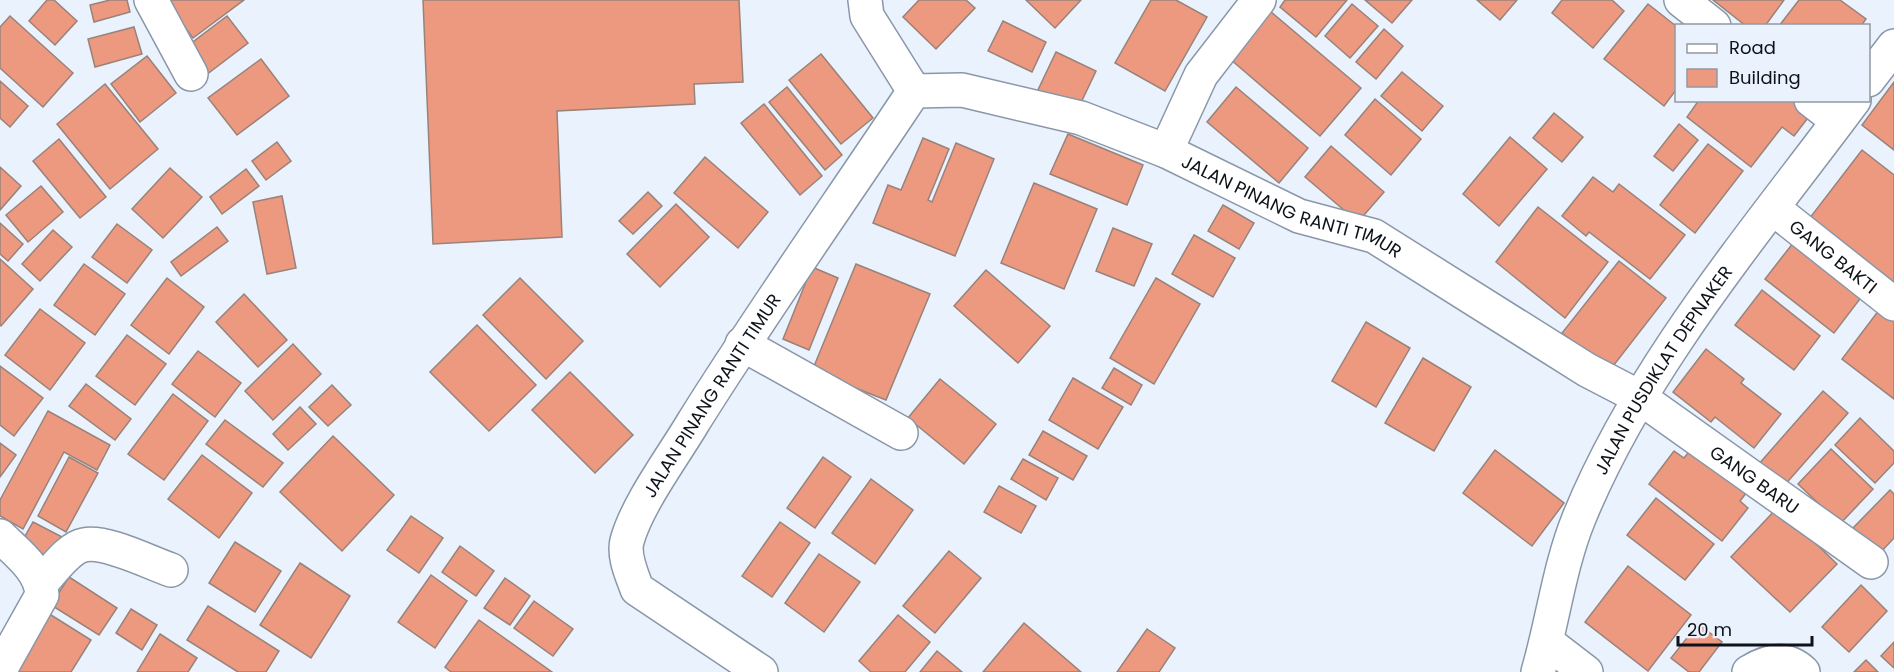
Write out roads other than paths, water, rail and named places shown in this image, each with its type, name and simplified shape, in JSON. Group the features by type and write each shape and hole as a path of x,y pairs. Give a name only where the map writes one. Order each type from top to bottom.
{"street":[{"path":"152,0 191,74"},
{"path":"865,0 867,16 914,91"},
{"path":"1166,151 1201,75 1259,0"},
{"path":"1681,0 1711,24"},
{"path":"1870,79 1894,46"},
{"name":"JALAN PINANG RANTI TIMUR","path":"761,672 637,589 629,567 626,543 637,518 667,465 742,344 914,91 962,90 1081,118 1166,151 1299,216 1374,236 1587,369 1639,397"},
{"path":"1817,102 1846,111"},
{"name":"JALAN PUSDIKLAT DEPNAKER","path":"1542,657 1559,585 1579,519 1639,397 1687,324 1846,111"},
{"name":"GANG BAKTI","path":"1774,209 1894,304"},
{"path":"742,344 901,433"},
{"name":"GANG BARU","path":"1639,397 1871,562"},
{"path":"0,536 42,582 42,596 0,670"},
{"path":"42,582 69,554 84,545 104,546 171,570"},
{"path":"1542,657 1586,672"},
{"path":"1749,672 1765,662 1779,662 1794,664 1803,672"}]}
